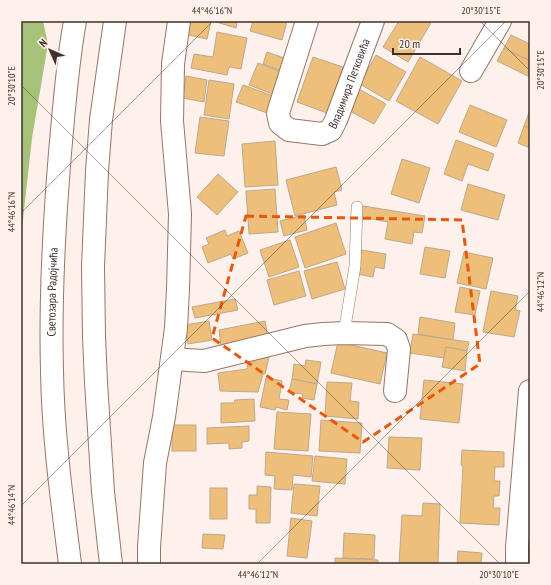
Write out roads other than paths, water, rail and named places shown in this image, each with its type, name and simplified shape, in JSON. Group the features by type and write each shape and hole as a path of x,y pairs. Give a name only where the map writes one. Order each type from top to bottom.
{"street":[{"path":"66,21 71,42"},
{"name":"Светозара Радојчића","path":"70,564 57,444 52,371 52,301 55,207 63,114 71,42 75,21"},
{"path":"111,564 103,492 96,382 93,267 97,171 101,120 115,21"},
{"path":"149,564 155,463 164,417 176,328 180,214 172,121 174,64 179,21"},
{"name":"Владимира Петковића","path":"307,21 278,113 280,123 289,130 322,134 331,130 336,120 373,21"},
{"path":"471,71 500,21"},
{"path":"172,358 204,360 305,336 344,333 388,334 396,340 399,349 395,391"},
{"path":"517,564 530,391"}],"lane":[{"path":"344,333 355,266 357,207"}]}
